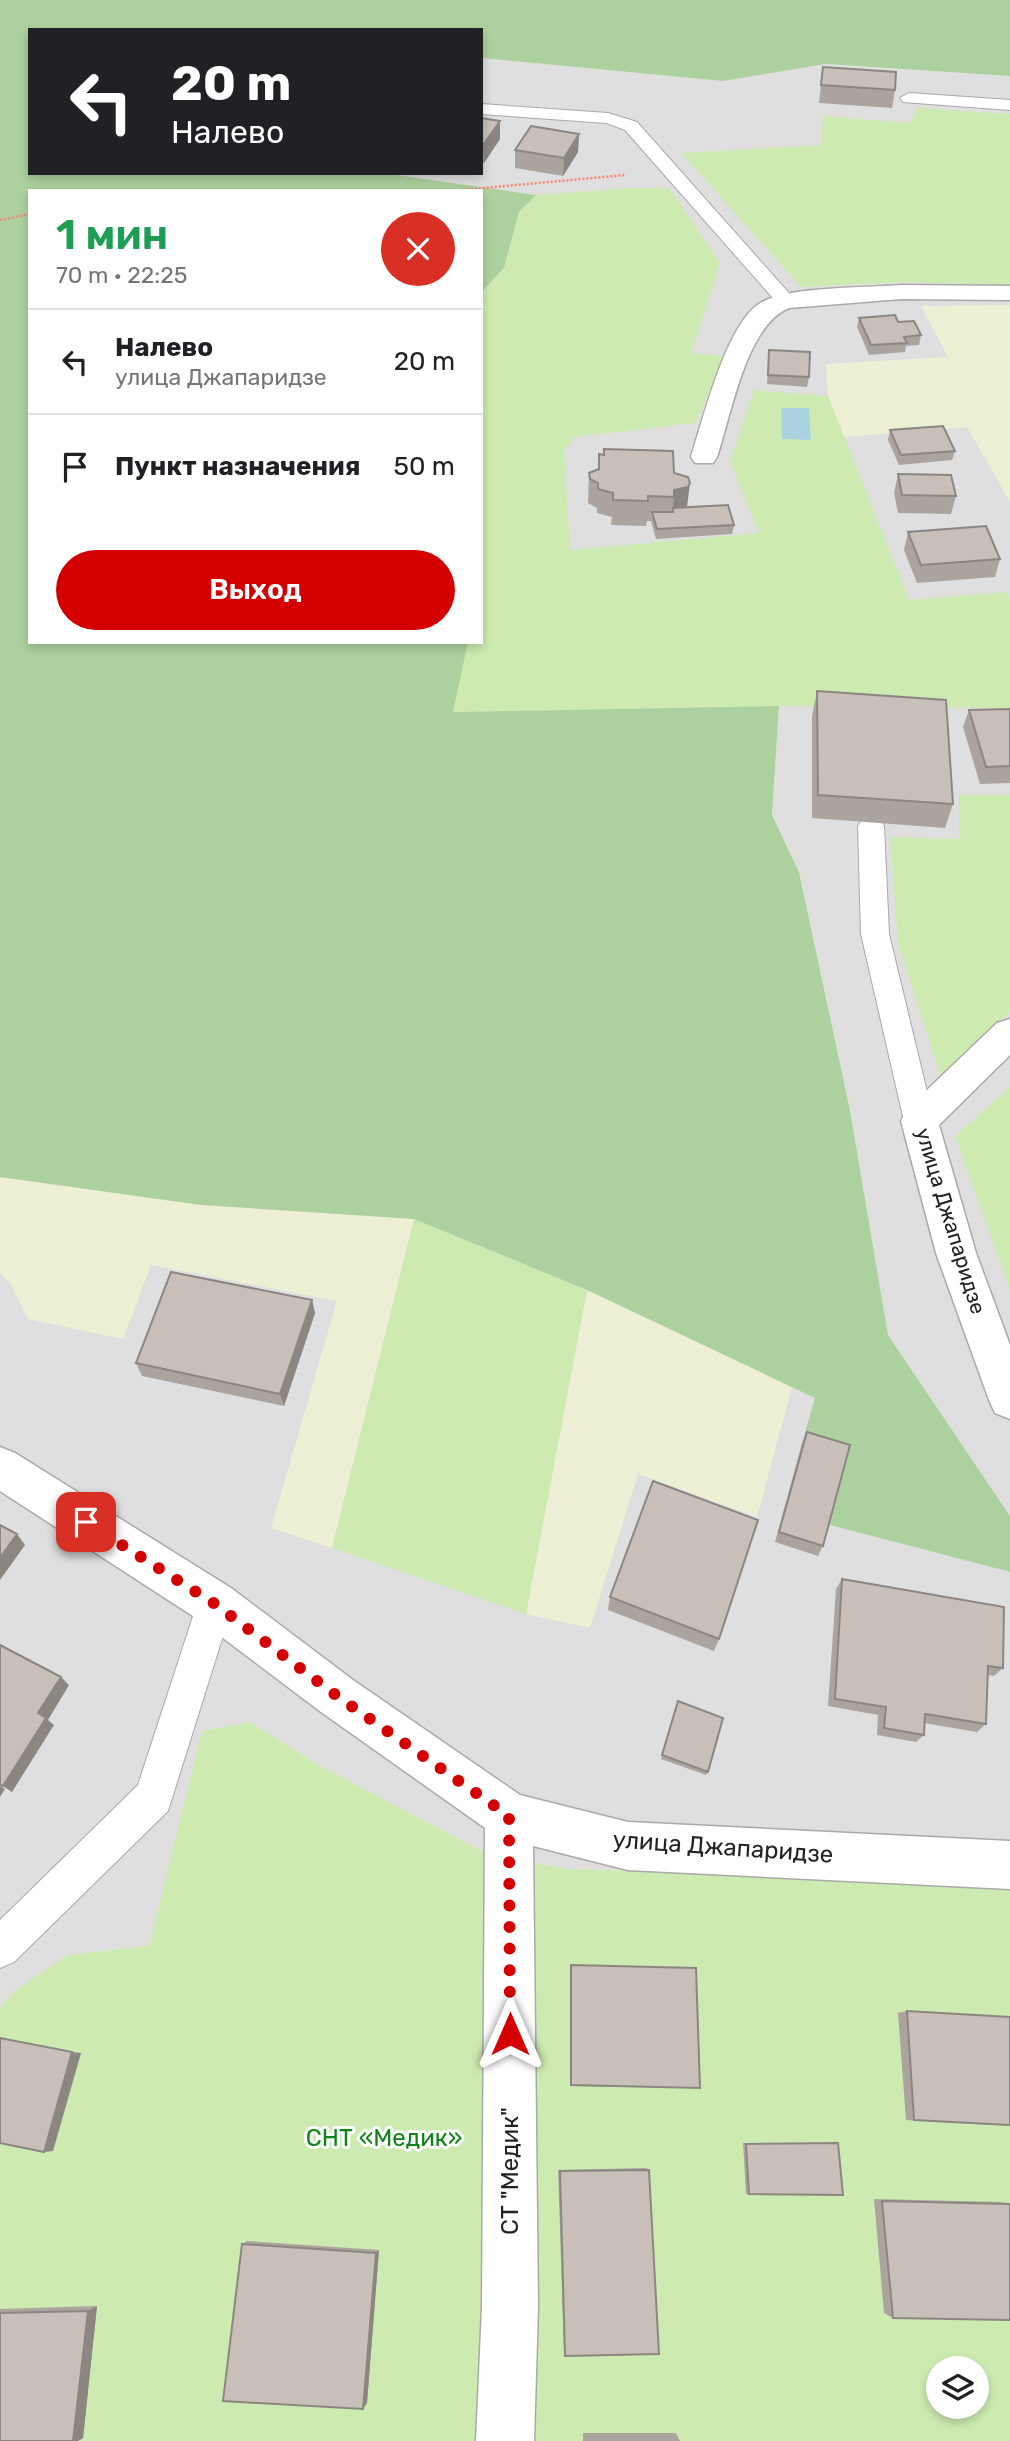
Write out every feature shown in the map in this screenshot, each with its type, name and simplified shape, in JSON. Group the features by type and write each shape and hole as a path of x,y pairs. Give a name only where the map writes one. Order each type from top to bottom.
{"street":[{"path":"704,457 738,357 758,318 769,307 786,301 901,292 1010,293"},
{"name":"улица Джапаридзе","path":"1010,1033 919,1121 956,1253 1010,1400"},
{"name":"улица Джапаридзе","path":"0,1467 215,1604 337,1696 509,1816 628,1846 1010,1864"},
{"name":"СТ \"Медик\"","path":"505,2441 510,2307 509,1816"}],"lane":[{"path":"909,98 1010,105"},
{"path":"483,109 608,118 631,126 786,301"},
{"path":"871,826 875,934 919,1121"},
{"path":"0,1948 154,1797 215,1604"}],"path":[{"path":"471,189 614,175 677,176"},
{"path":"0,220 28,214"}],"shaded area":[{"path":"483,58 723,81 826,64 1010,76 1010,1516 888,1335 850,1110 799,872 772,815 779,706 452,712 468,644 483,644 483,291 504,268 519,212 535,195 397,175 483,175"},
{"path":"0,1177 201,1205 414,1219 587,1290 816,1398 826,1524 1010,1572 1010,1879 567,1869 485,1853 317,1764 250,1722 202,1731 149,1946 67,1955 0,2008"}],"green space":[{"path":"0,0 1010,0 1010,76 826,64 723,81 483,58 483,28 28,28 28,175 397,175 536,195 519,212 504,268 483,291 483,189 28,189 28,644 468,644 453,712 779,706 772,815 799,872 850,1110 888,1335 1010,1516 1010,1572 826,1524 844,1457 802,1443 815,1398 587,1290 414,1219 201,1205 0,1177"},
{"path":"917,108 1010,114 1010,285 905,282 801,287 681,153 821,145 823,116 910,123"},
{"path":"669,188 720,263 691,353 726,356 695,423 575,437 564,450 570,550 759,533 730,462 754,390 828,396 909,600 1007,592 1010,600 1010,708 779,706 452,712 468,644 483,644 483,292 504,268 519,212 536,195"},
{"path":"1010,305 1010,502 967,427 844,437 828,396 826,364 948,357 921,306"},
{"path":"959,795 1010,795 1010,1012 941,1078 898,943 890,837 959,839"},
{"path":"1010,1087 1010,1290 955,1136"},
{"path":"0,1177 201,1205 414,1219 332,1548 271,1528 337,1301 151,1265 123,1339 28,1319 10,1283 0,1273"},
{"path":"414,1219 587,1290 526,1614 332,1548"},
{"path":"587,1290 792,1387 757,1517 638,1474 590,1628 526,1614"},
{"name":"СНТ «Медик»","path":"250,1722 317,1764 485,1853 567,1869 1010,1879 1010,2441 0,2441 0,2008 13,1992 67,1955 149,1946 202,1731"}],"water":[{"path":"781,408 809,408 811,440 782,439"}],"building":[{"path":"823,67 896,72 895,90 821,85"},
{"path":"483,118 500,121 483,145"},
{"path":"531,126 579,134 564,158 515,150"},
{"path":"895,315 898,322 914,321 921,335 904,337 907,343 871,345 859,318"},
{"path":"769,350 810,352 809,377 768,375"},
{"path":"943,426 955,451 901,455 890,430"},
{"path":"604,449 673,451 674,473 688,477 690,483 688,487 674,490 674,497 648,496 648,501 613,500 613,493 598,489 598,483 590,479 589,473 599,469 599,454 604,455"},
{"path":"898,474 951,475 956,496 902,495"},
{"path":"728,505 734,525 657,529 652,512 673,512 673,508"},
{"path":"986,526 1000,559 921,565 908,532"},
{"path":"817,691 946,700 953,804 818,795"},
{"path":"1010,709 1010,766 986,767 969,710"},
{"path":"171,1272 312,1300 280,1394 136,1363"},
{"path":"807,1432 850,1445 823,1546 779,1532"},
{"path":"653,1481 758,1520 719,1639 610,1597"},
{"path":"0,1525 17,1534 0,1558"},
{"path":"842,1579 1004,1607 1003,1668 988,1666 986,1724 925,1714 924,1735 884,1728 886,1707 835,1699"},
{"path":"0,1645 61,1677 38,1713 46,1718 3,1786 0,1785"},
{"path":"678,1701 723,1718 708,1772 662,1755"},
{"path":"571,1965 696,1968 700,2088 571,2085"},
{"path":"907,2011 1010,2017 1010,2125 914,2120"},
{"path":"0,2038 72,2052 44,2152 0,2143"},
{"path":"838,2143 843,2195 749,2194 746,2144"},
{"path":"649,2170 659,2354 565,2356 560,2171"},
{"path":"882,2201 1010,2204 1010,2320 893,2318"},
{"path":"242,2244 376,2253 363,2409 223,2401"},
{"path":"88,2311 73,2441 0,2441 0,2313"}],"route":[{"path":"86,1522 215,1604 337,1696 509,1816 510,2034"}]}
